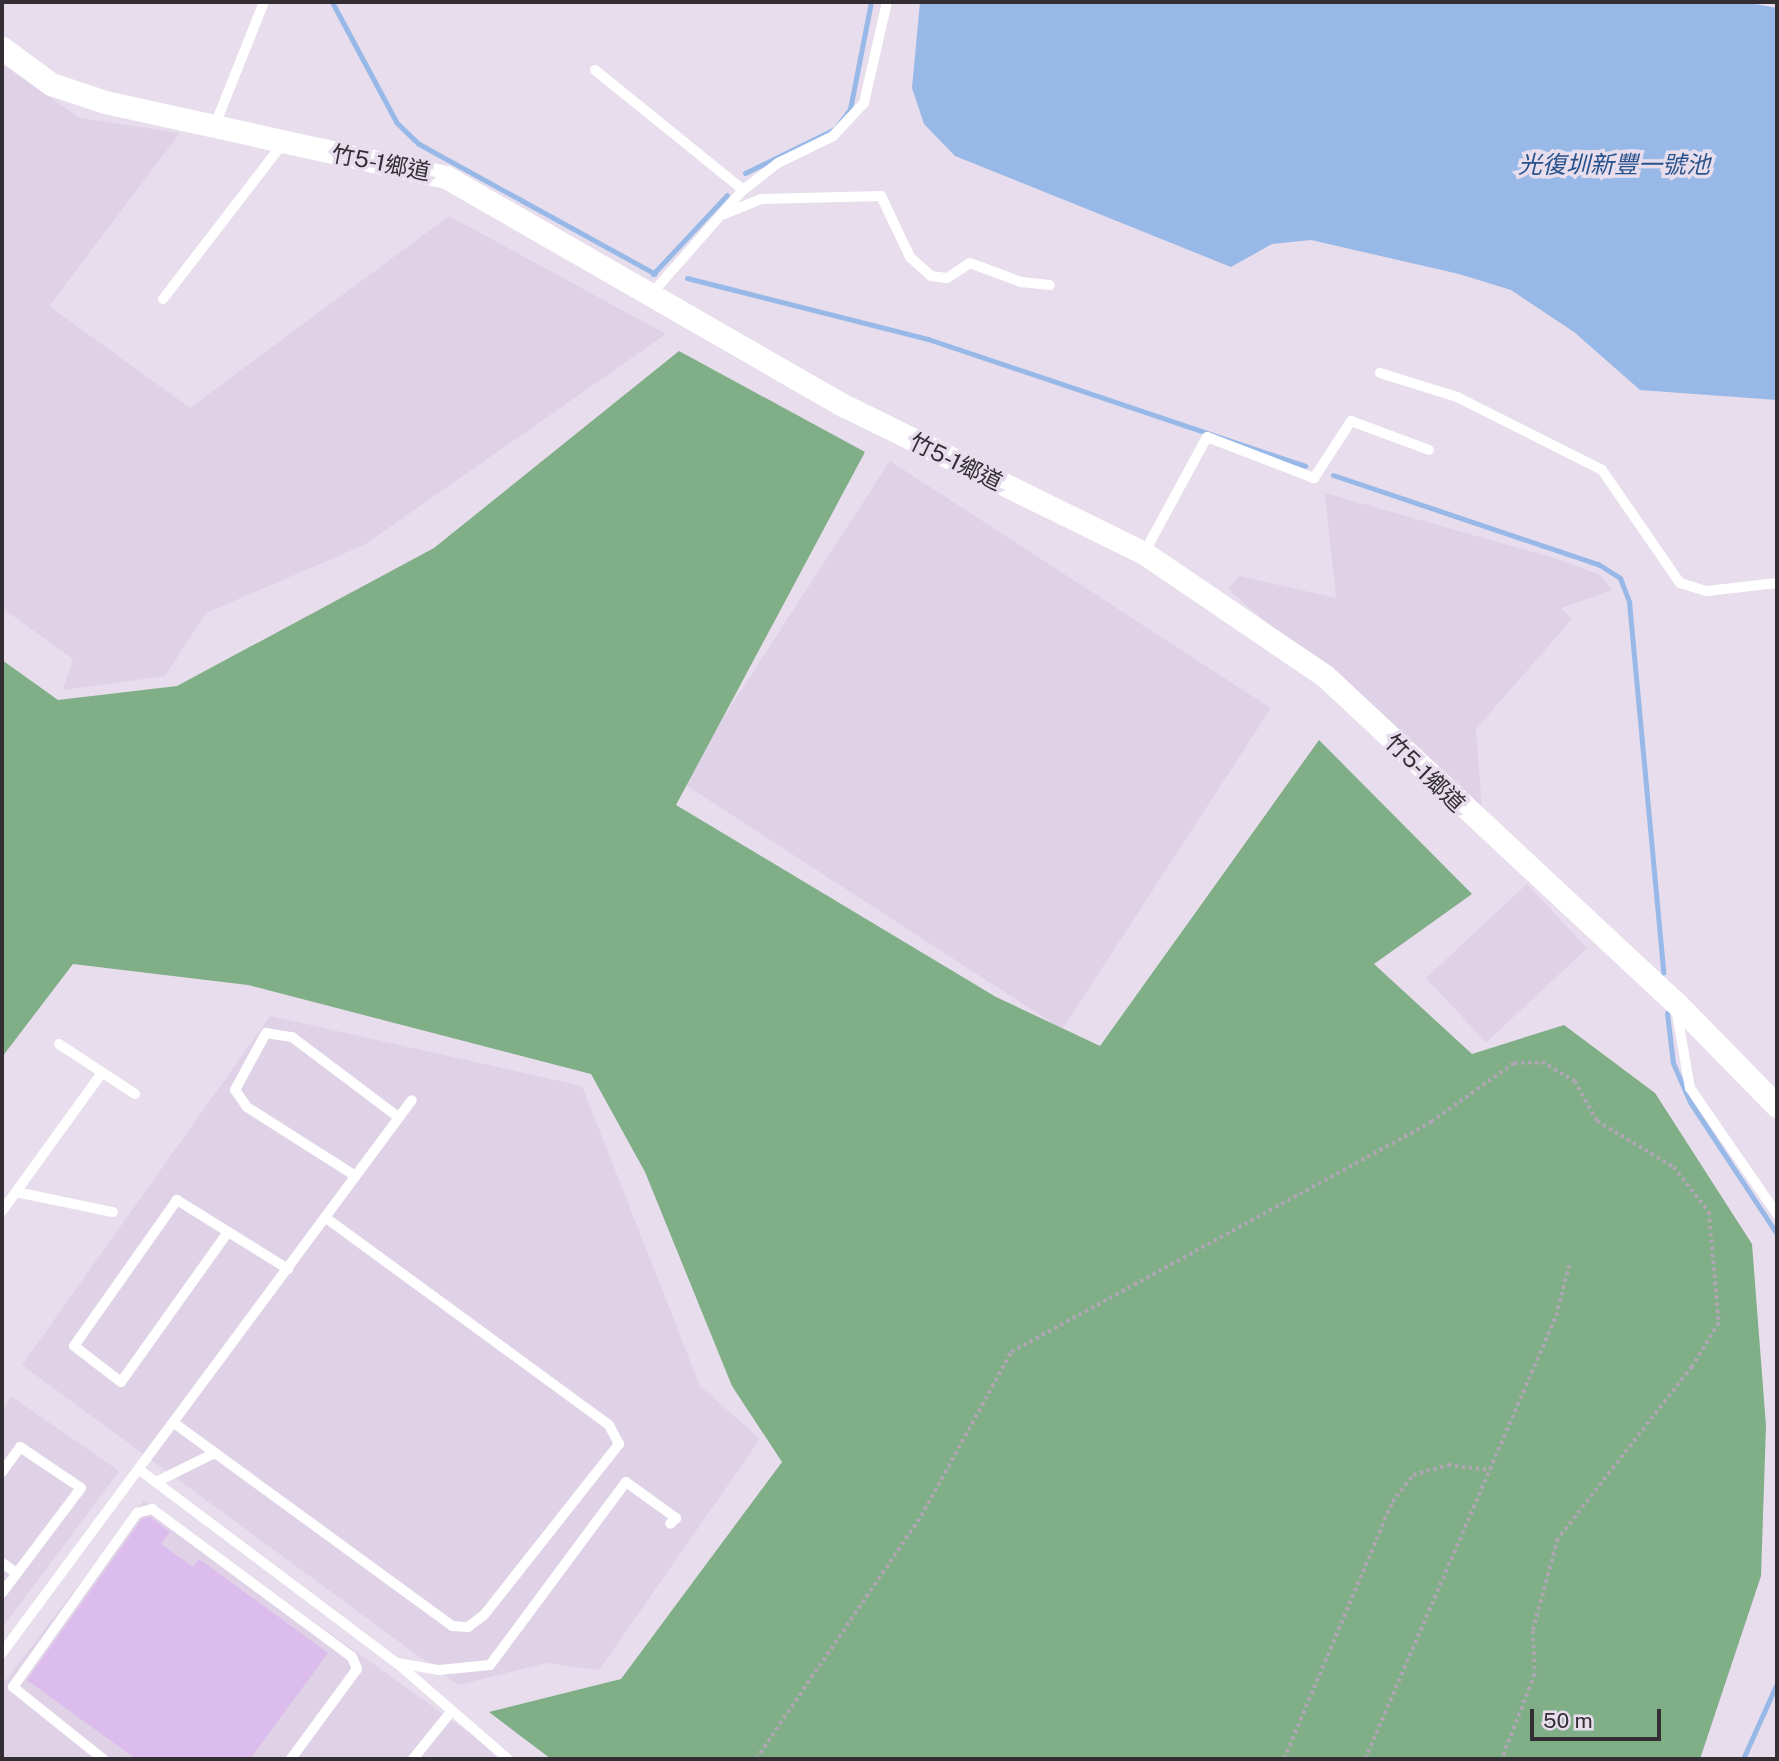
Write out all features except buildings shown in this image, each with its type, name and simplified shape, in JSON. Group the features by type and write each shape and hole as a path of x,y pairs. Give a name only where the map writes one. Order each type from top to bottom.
{"street":[{"name":"竹5-1鄉道","path":"2,48 51,84 215,126 446,177 653,292 845,407 1144,553 1325,676 1674,1001 1777,1105"}],"lane":[{"path":"215,126 264,2"},
{"path":"653,292 724,215 743,190 778,163 833,136 864,103 887,2"},
{"path":"595,70 743,190"},
{"path":"163,299 284,142"},
{"path":"724,215 761,199 881,196 910,257 931,276 947,278 970,263 1021,282 1050,285"},
{"path":"1380,373 1457,397 1602,470 1680,583 1707,591 1777,583"},
{"path":"1144,553 1207,437 1314,478 1352,421 1429,450"},
{"path":"1674,1001 1690,1088 1777,1214"},
{"path":"354,1175 247,1107 235,1090 267,1033 292,1037 398,1118"},
{"path":"59,1044 135,1094"},
{"path":"2,1211 101,1074"},
{"path":"2,1653 141,1471 326,1218 354,1175 412,1100"},
{"path":"16,1192 113,1212"},
{"path":"228,1232 121,1382 74,1346 177,1200 289,1269"},
{"path":"174,1423 452,1626 468,1627 619,1444 599,1417 326,1218"},
{"path":"2,1472 20,1447 80,1488 2,1593"},
{"path":"156,1482 215,1453"},
{"path":"141,1471 397,1662 450,1713 508,1759"},
{"path":"397,1662 439,1670 490,1665 626,1482 676,1518 670,1524"},
{"path":"103,1759 13,1687 138,1513 152,1509 352,1657 357,1669 291,1759"},
{"path":"2,1563 17,1573"},
{"path":"413,1759 450,1713"}],"path":[{"path":"756,1759 921,1516 1011,1352 1431,1122 1514,1063 1542,1062 1575,1081 1597,1121 1674,1167 1709,1212 1718,1322 1692,1367 1558,1539 1533,1631 1535,1674 1502,1759"},
{"path":"1365,1759 1556,1316 1569,1264"},
{"path":"1284,1759 1392,1502 1413,1475 1448,1465 1489,1470"}],"shaded area":[{"path":"2,64 80,118 180,133 49,306 190,408 449,216 666,334 364,545 206,613 165,676 63,690 73,659 2,608"},
{"path":"890,461 1271,708 1062,1029 681,782"},
{"path":"1325,493 1557,559 1600,575 1612,590 1561,608 1572,619 1476,729 1482,810 1228,589 1239,576 1336,598"},
{"path":"1527,884 1587,948 1486,1042 1426,978"},
{"path":"270,1016 582,1086 700,1386 760,1439 599,1670 546,1663 458,1685 22,1365"},
{"path":"12,1397 119,1471 2,1628 2,1409"},
{"path":"144,1500 506,1759 2,1759 2,1685"}],"green space":[{"path":"679,351 865,452 676,805 996,997 1100,1046 1319,740 1472,894 1374,964 1472,1054 1564,1025 1655,1093 1752,1244 1766,1426 1761,1576 1700,1759 551,1759 489,1712 621,1679 782,1462 732,1386 645,1172 591,1074 248,985 73,964 2,1057 2,660 58,700 177,686 434,548"}],"water":[{"name":"光復圳新豐一號池","path":"920,2 1744,2 1777,8 1777,400 1640,390 1574,332 1511,290 1459,274 1311,240 1272,244 1231,267 955,156 924,124 912,88"}],"waterway":[{"path":"332,2 397,123 419,144 655,274"},
{"path":"745,173 835,129 850,109 871,2"},
{"path":"653,274 727,195"},
{"path":"687,278 928,339 1305,466"},
{"path":"1333,475 1598,564 1620,578 1629,602 1663,972"},
{"path":"1667,1013 1673,1063 1690,1102 1777,1234"},
{"path":"1743,1759 1777,1683"}]}
